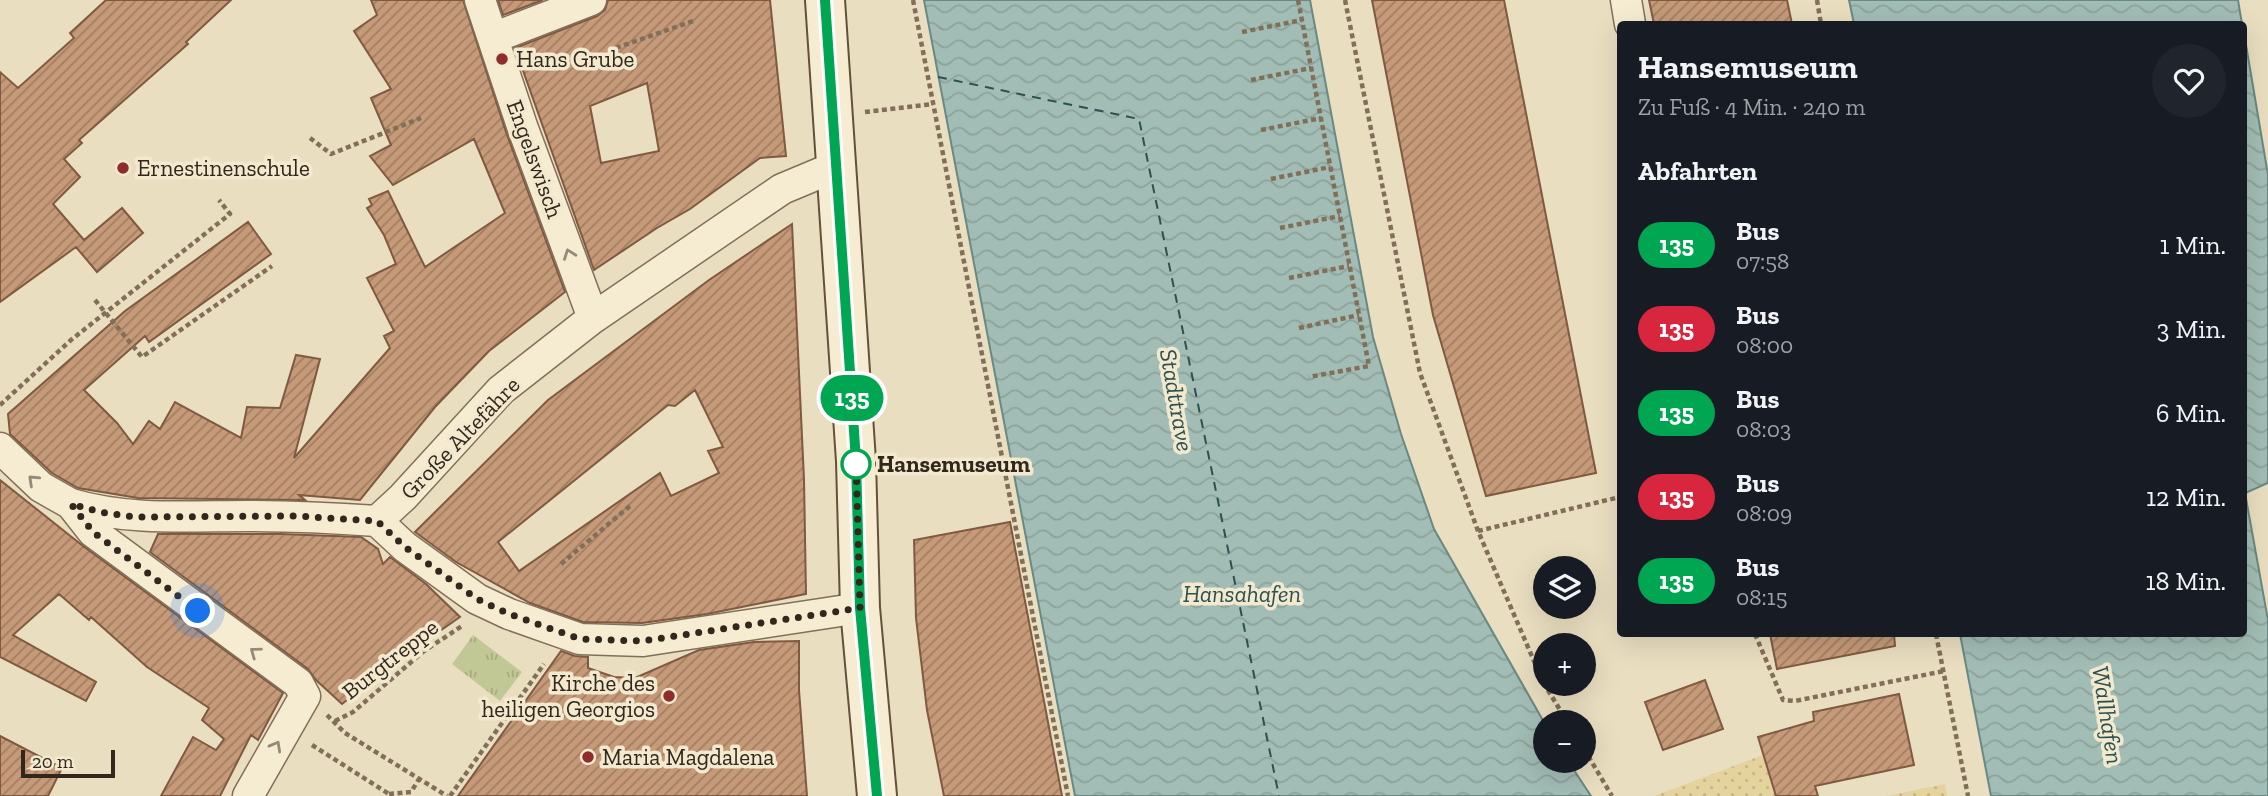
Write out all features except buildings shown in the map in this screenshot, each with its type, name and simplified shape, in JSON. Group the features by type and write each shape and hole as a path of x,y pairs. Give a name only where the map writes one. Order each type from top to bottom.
{"main road":[{"path":"825,0 856,461 860,608 877,796"}],"street":[{"name":"Engelswisch","path":"480,0 522,126 593,318"},
{"path":"494,38 591,0"},
{"path":"1626,0 1630,21"},
{"name":"Große Altefähre","path":"377,521 501,390 593,318 782,189 837,166"},
{"path":"0,448 41,487 71,504 100,512 135,517 296,516 377,521 405,547 477,599 509,614 580,639 643,641 860,608"},
{"path":"71,504 93,532 298,683 305,696 248,796"}],"path":[{"path":"913,0 1068,796"},
{"path":"1298,0 1369,366 1309,377"},
{"path":"1345,0 1420,373 1478,531 1543,682 1560,710"},
{"path":"1817,0 1820,21"},
{"path":"616,48 696,20"},
{"path":"1242,32 1301,20"},
{"path":"650,26 653,35"},
{"path":"1251,80 1311,68"},
{"path":"833,116 933,104"},
{"path":"310,138 331,154 421,118"},
{"path":"1261,131 1321,118"},
{"path":"1271,179 1330,167"},
{"path":"0,405 71,340 230,214 219,200"},
{"path":"1280,228 1340,216"},
{"path":"1289,278 1349,266"},
{"path":"95,300 142,357 272,267"},
{"path":"1299,328 1359,315"},
{"path":"1478,531 1617,498"},
{"path":"561,564 630,506"},
{"name":"Burgtreppe","path":"335,721 353,712 424,651 466,624"},
{"path":"1756,637 1783,700 1794,701 1944,671"},
{"path":"1937,637 1968,796"},
{"path":"345,733 449,796 544,664"},
{"path":"308,743 389,795 411,792 419,779"},
{"path":"1596,769 1612,796"}],"sand":[{"path":"1763,755 1776,796 1654,796"},
{"path":"1945,784 1947,796 1887,796"}],"green space":[{"path":"473,635 522,672 500,701 452,664"}],"water":[{"name":"Hansahafen","path":"924,0 1310,0 1373,337 1401,434 1434,529 1537,710 1533,710 1533,773 1576,773 1591,796 1075,796"},
{"path":"1849,0 2238,0 2242,21 1853,21"},
{"path":"2247,51 2268,175 2268,483 2247,492"},
{"name":"Wallhafen","path":"2247,504 2268,620 2268,796 1991,796 1961,637 2247,637"}],"ferry route":[{"path":"938,77 1139,119 1279,796"}],"bus line":[{"name":"135","path":"825,0 856,461 860,608 877,796"}],"place":[{"name":"Hans Grube","path":"502,59"},
{"name":"Ernestinenschule","path":"123,168"},
{"name":"Hansemuseum","path":"856,464"},
{"name":"Kirche des heiligen Georgios","path":"669,696"},
{"name":"Maria Magdalena","path":"588,757"}],"route":[{"path":"198,611 93,532 71,504 135,517 296,516 377,521 405,547 477,599 509,614 580,639 643,641 860,608 856,461 856,464"}],"water label":[{"name":"Stadttrave","path":"1177,400"}]}
